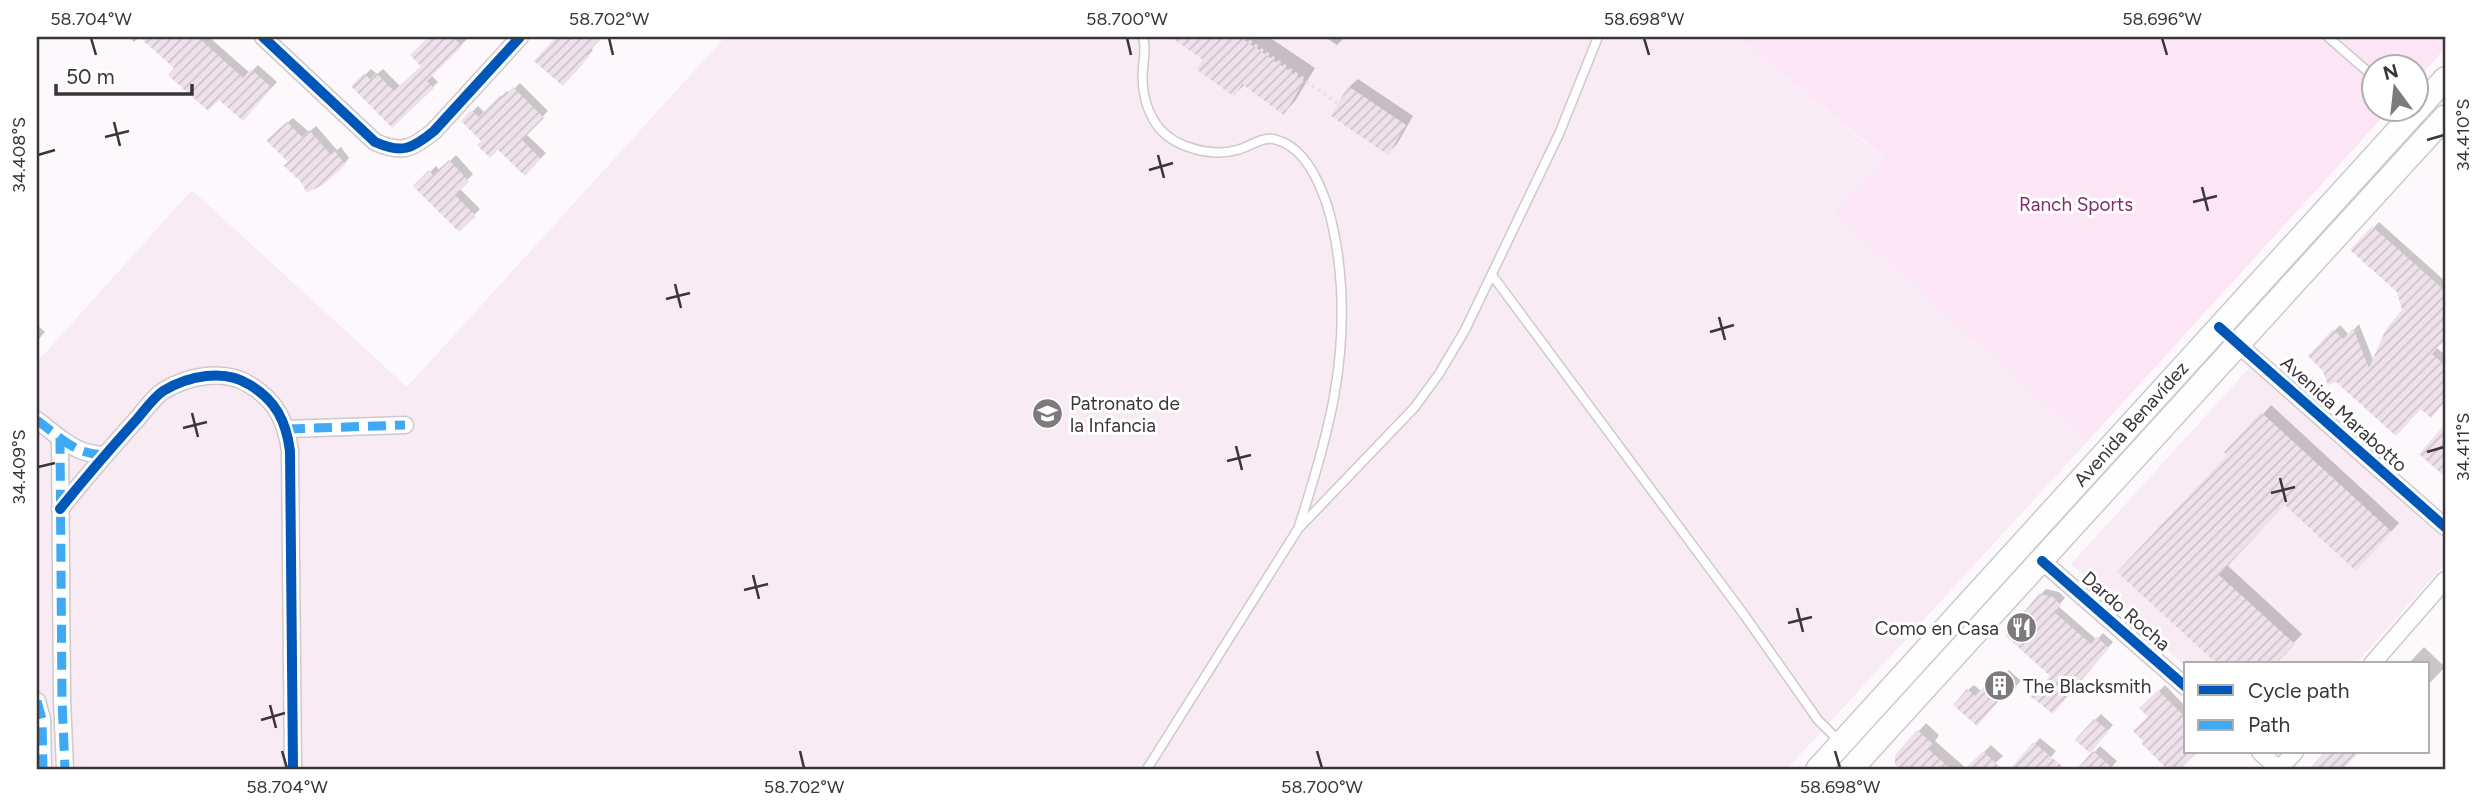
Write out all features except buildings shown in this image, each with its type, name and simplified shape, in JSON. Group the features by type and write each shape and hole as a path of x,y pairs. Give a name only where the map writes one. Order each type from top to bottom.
{"main road":[{"name":"Avenida Benavídez","path":"1859,767 2445,117"},
{"name":"Avenida Benavídez","path":"1818,769 2402,122"}],"street":[{"path":"263,37 375,142 391,149 404,149 419,143 434,131 520,37"},
{"name":"Avenida Marabotto","path":"2219,327 2445,527"},
{"path":"60,509 104,455 161,393 189,378 217,375 245,381 265,394 287,429 290,451 293,769"},
{"path":"37,420 76,450 104,455"},
{"path":"287,429 405,425"},
{"path":"60,438 65,769"},
{"name":"Dardo Rocha","path":"2042,561 2184,685"},
{"path":"2374,662 2445,580"},
{"path":"43,769 42,719 37,701 62,700"},
{"path":"1842,743 1859,767"},
{"path":"2262,754 2279,769 2293,754"}],"lane":[{"path":"1143,37 1145,43 1142,76 1145,102 1158,126 1171,140 1197,150 1236,151 1260,140 1276,139 1296,150 1316,175 1326,201 1334,229 1340,271 1342,344 1318,466 1298,529"},
{"path":"1147,769 1298,529 1414,408 1439,374 1465,330 1559,134 1598,37"},
{"path":"2328,37 2360,65"},
{"path":"1492,275 1745,616 1818,720 1842,743"}],"path":[{"path":"1242,37 1338,103"}],"shaded area":[{"name":"Patronato de la Infancia","path":"725,37 1738,37 1885,159 1836,213 2087,442 1787,769 37,769 37,362 192,190 407,387"},
{"path":"2251,366 2445,540 2445,564 2357,662 2184,662 2184,665 2071,564"}],"green space":[{"name":"Ranch Sports","path":"1738,37 2445,37 2445,48 2430,65 2430,52 2360,52 2360,122 2378,122 2087,442 1835,213 1885,158"}],"marked path":[{"path":"37,420 60,438 65,769"},
{"path":"287,429 405,425"},
{"path":"60,438 80,450 104,455"},
{"path":"37,701 42,719 43,769"}],"cycle path":[{"path":"263,37 375,142 400,149 413,146 434,131 520,37"},
{"path":"2219,327 2445,527"},
{"path":"60,509 163,391 183,381 218,375 240,380 267,398 286,430 290,451 293,769"},
{"path":"2042,561 2184,685"}],"place":[{"name":"Patronato de la Infancia","path":"1047,414"},
{"name":"Como en Casa","path":"2022,628"},
{"name":"The Blacksmith","path":"2000,686"}]}
